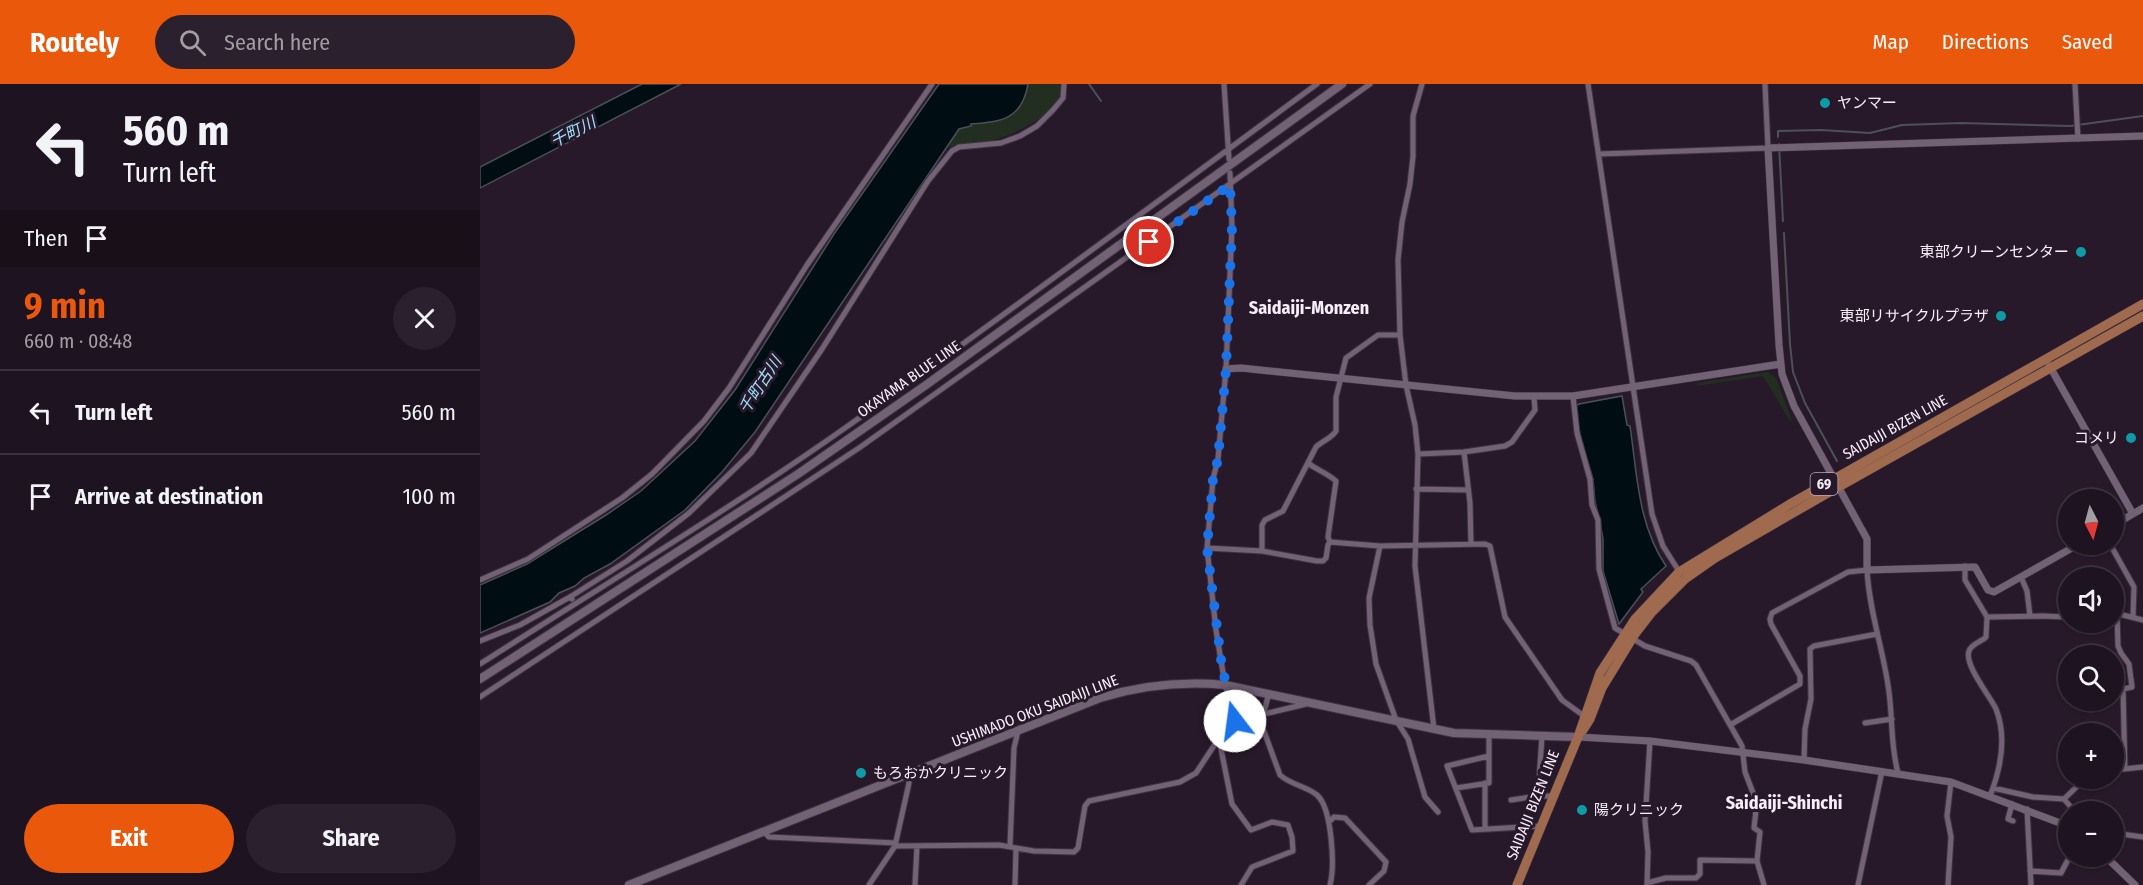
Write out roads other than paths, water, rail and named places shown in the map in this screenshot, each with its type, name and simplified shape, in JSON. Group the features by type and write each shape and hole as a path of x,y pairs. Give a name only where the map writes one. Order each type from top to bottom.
{"main road":[{"name":"OKAYAMA BLUE LINE","path":"480,679 798,474 926,385 1342,84"},
{"name":"SAIDAIJI BIZEN LINE","path":"1837,482 2143,304"},
{"name":"SAIDAIJI BIZEN LINE","path":"1578,736 1590,719 1635,619 1682,575 1728,540 2051,368 2143,316"},
{"name":"SAIDAIJI BIZEN LINE","path":"1517,885 1578,736 1600,673 1628,637"},
{"name":"USHIMADO OKU SAIDAIJI LINE","path":"632,884 1018,730 1100,698 1134,688 1170,683 1225,685 1454,733 1578,736"}],"street":[{"path":"480,580 528,559 622,498 652,474 704,422 729,388 807,265 932,84"},
{"path":"480,641 520,625 570,597 627,561 689,513 751,453 822,349 928,181 952,151 959,147 1001,143 1037,126 1063,98 1064,84"},
{"path":"1224,84 1229,159"},
{"path":"480,664 845,431 1011,312 1317,84"},
{"path":"480,697 857,445 1024,330 1370,84"},
{"path":"1422,84 1413,116 1413,156 1398,260 1406,385 1415,425 1418,454 1415,566 1434,729"},
{"path":"1588,84 1652,514 1663,546 1682,575"},
{"path":"1765,84 1780,364 1794,406 1867,539 1868,592 1888,684 1893,756 1898,773"},
{"path":"2075,84 2078,139"},
{"path":"1599,154 2143,136"},
{"path":"1230,173 1232,227 1226,369 1207,548 1225,685 1235,721"},
{"path":"1020,324 1024,330"},
{"path":"1262,551 1262,525 1265,520 1283,512 1316,447 1334,435 1336,431 1336,397 1346,358 1378,335 1401,335"},
{"path":"2045,359 2133,514"},
{"path":"1226,369 1534,397 1573,396 1780,364"},
{"path":"1573,396 1577,433 1590,479 1592,505 1598,520 1599,569 1615,628 1646,646 1691,661 1696,665 1744,752 1745,772 1755,798 1754,828 1760,832 1757,861 1764,885"},
{"path":"1418,454 1464,452 1505,446 1512,442 1535,410 1534,397"},
{"path":"1464,452 1471,544"},
{"path":"1207,548 1262,551 1307,561 1323,561 1330,542 1328,537 1336,481 1308,463"},
{"path":"1416,489 1468,490"},
{"path":"2124,519 2143,508"},
{"path":"1330,542 1380,546 1414,544 1490,546 1505,617 1562,700 1584,716"},
{"path":"1380,546 1369,598 1370,625 1376,664 1396,720 1408,739 1425,797 1438,812"},
{"path":"1730,725 1800,684 1800,676 1770,621 1772,613 1848,572 1975,567 1992,592 2060,555"},
{"path":"2116,555 2134,587 2133,617"},
{"path":"1965,566 1965,580 1987,617 1986,637 1970,648 1968,657 1973,670 1996,708 2000,725 2002,743 2000,763 1992,792"},
{"path":"2021,577 2027,591 2030,616"},
{"path":"570,597 576,603"},
{"path":"2124,615 2143,620"},
{"path":"1987,617 2058,617"},
{"path":"2117,633 2118,646 2129,664 2132,687 2123,689 2125,769 2143,767"},
{"path":"1804,760 1805,729 1811,699 1810,649 1814,646 1877,634"},
{"path":"1269,693 1262,723 1280,775 1323,801 1329,822 1332,876 1330,885"},
{"path":"763,831 769,837 917,846 1013,847 1074,852 1078,848 1085,806 1089,801 1180,782 1196,773 1225,729 1235,721 1314,702"},
{"path":"1865,723 1892,719"},
{"path":"1015,885 1014,748 1018,730"},
{"path":"1456,788 1490,783 1489,735"},
{"path":"1538,796 1542,736"},
{"path":"1578,736 1650,741 1804,760 1898,773 1992,792 2033,797 2064,799 2074,789"},
{"path":"1219,739 1232,804 1251,830 1272,822 1288,825 1292,837 1293,851 1252,867 1241,885"},
{"path":"1650,741 1645,821 1648,852 1647,884 1666,878 1696,878 1700,874 1700,860 1757,861"},
{"path":"1489,756 1447,766 1472,830 1540,826"},
{"path":"1858,885 1882,771"},
{"path":"868,885 896,844 909,783 908,774"},
{"path":"1948,885 1951,837 1947,816 1951,782"},
{"path":"1485,783 1485,829"},
{"path":"1992,792 2012,804 2058,822"},
{"path":"1511,800 1553,796"},
{"path":"2012,804 2008,819 2013,821"},
{"path":"2027,809 2031,885"},
{"path":"1329,822 1331,818 1337,816 1345,818 1386,862 1386,869 1369,885"},
{"path":"2124,834 2143,837"},
{"path":"915,885 917,846"},
{"path":"2030,871 2061,873 2064,867"},
{"path":"2116,867 2132,884"}],"water":[{"name":"千町川","path":"642,84 681,84 480,188 480,167"},
{"name":"千町古川","path":"939,84 1028,84 1025,96 1016,112 1001,120 971,124 971,126 959,129 755,432 722,472 685,510 610,564 584,578 575,586 559,593 550,602 480,633 480,585 527,564 606,515 641,491 695,441 735,390 834,234"},
{"path":"1622,396 1627,425 1630,426 1644,516 1666,566 1641,589 1643,592 1619,624 1603,571 1603,539 1595,502 1593,479 1581,439 1575,407 1579,404"}],"waterway":[{"path":"1089,84 1101,101"},
{"path":"1778,137 1778,131 1821,130 1870,133 1902,125 1961,123 2070,126 2143,116"},
{"path":"1779,144 1783,221"},
{"path":"1784,233 1793,372 1805,403 1837,461"}],"place":[{"name":"ヤンマー","path":"1825,103"},
{"name":"東部クリーンセンター","path":"2081,252"},
{"name":"東部リサイクルプラザ","path":"2001,316"},
{"name":"コメリ","path":"2131,438"},
{"name":"もろおかクリニック","path":"861,773"},
{"name":"陽クリニック","path":"1582,810"}],"district":[{"name":"Saidaiji-Monzen","path":"1309,308"},
{"name":"Saidaiji-Shinchi","path":"1784,803"}]}
